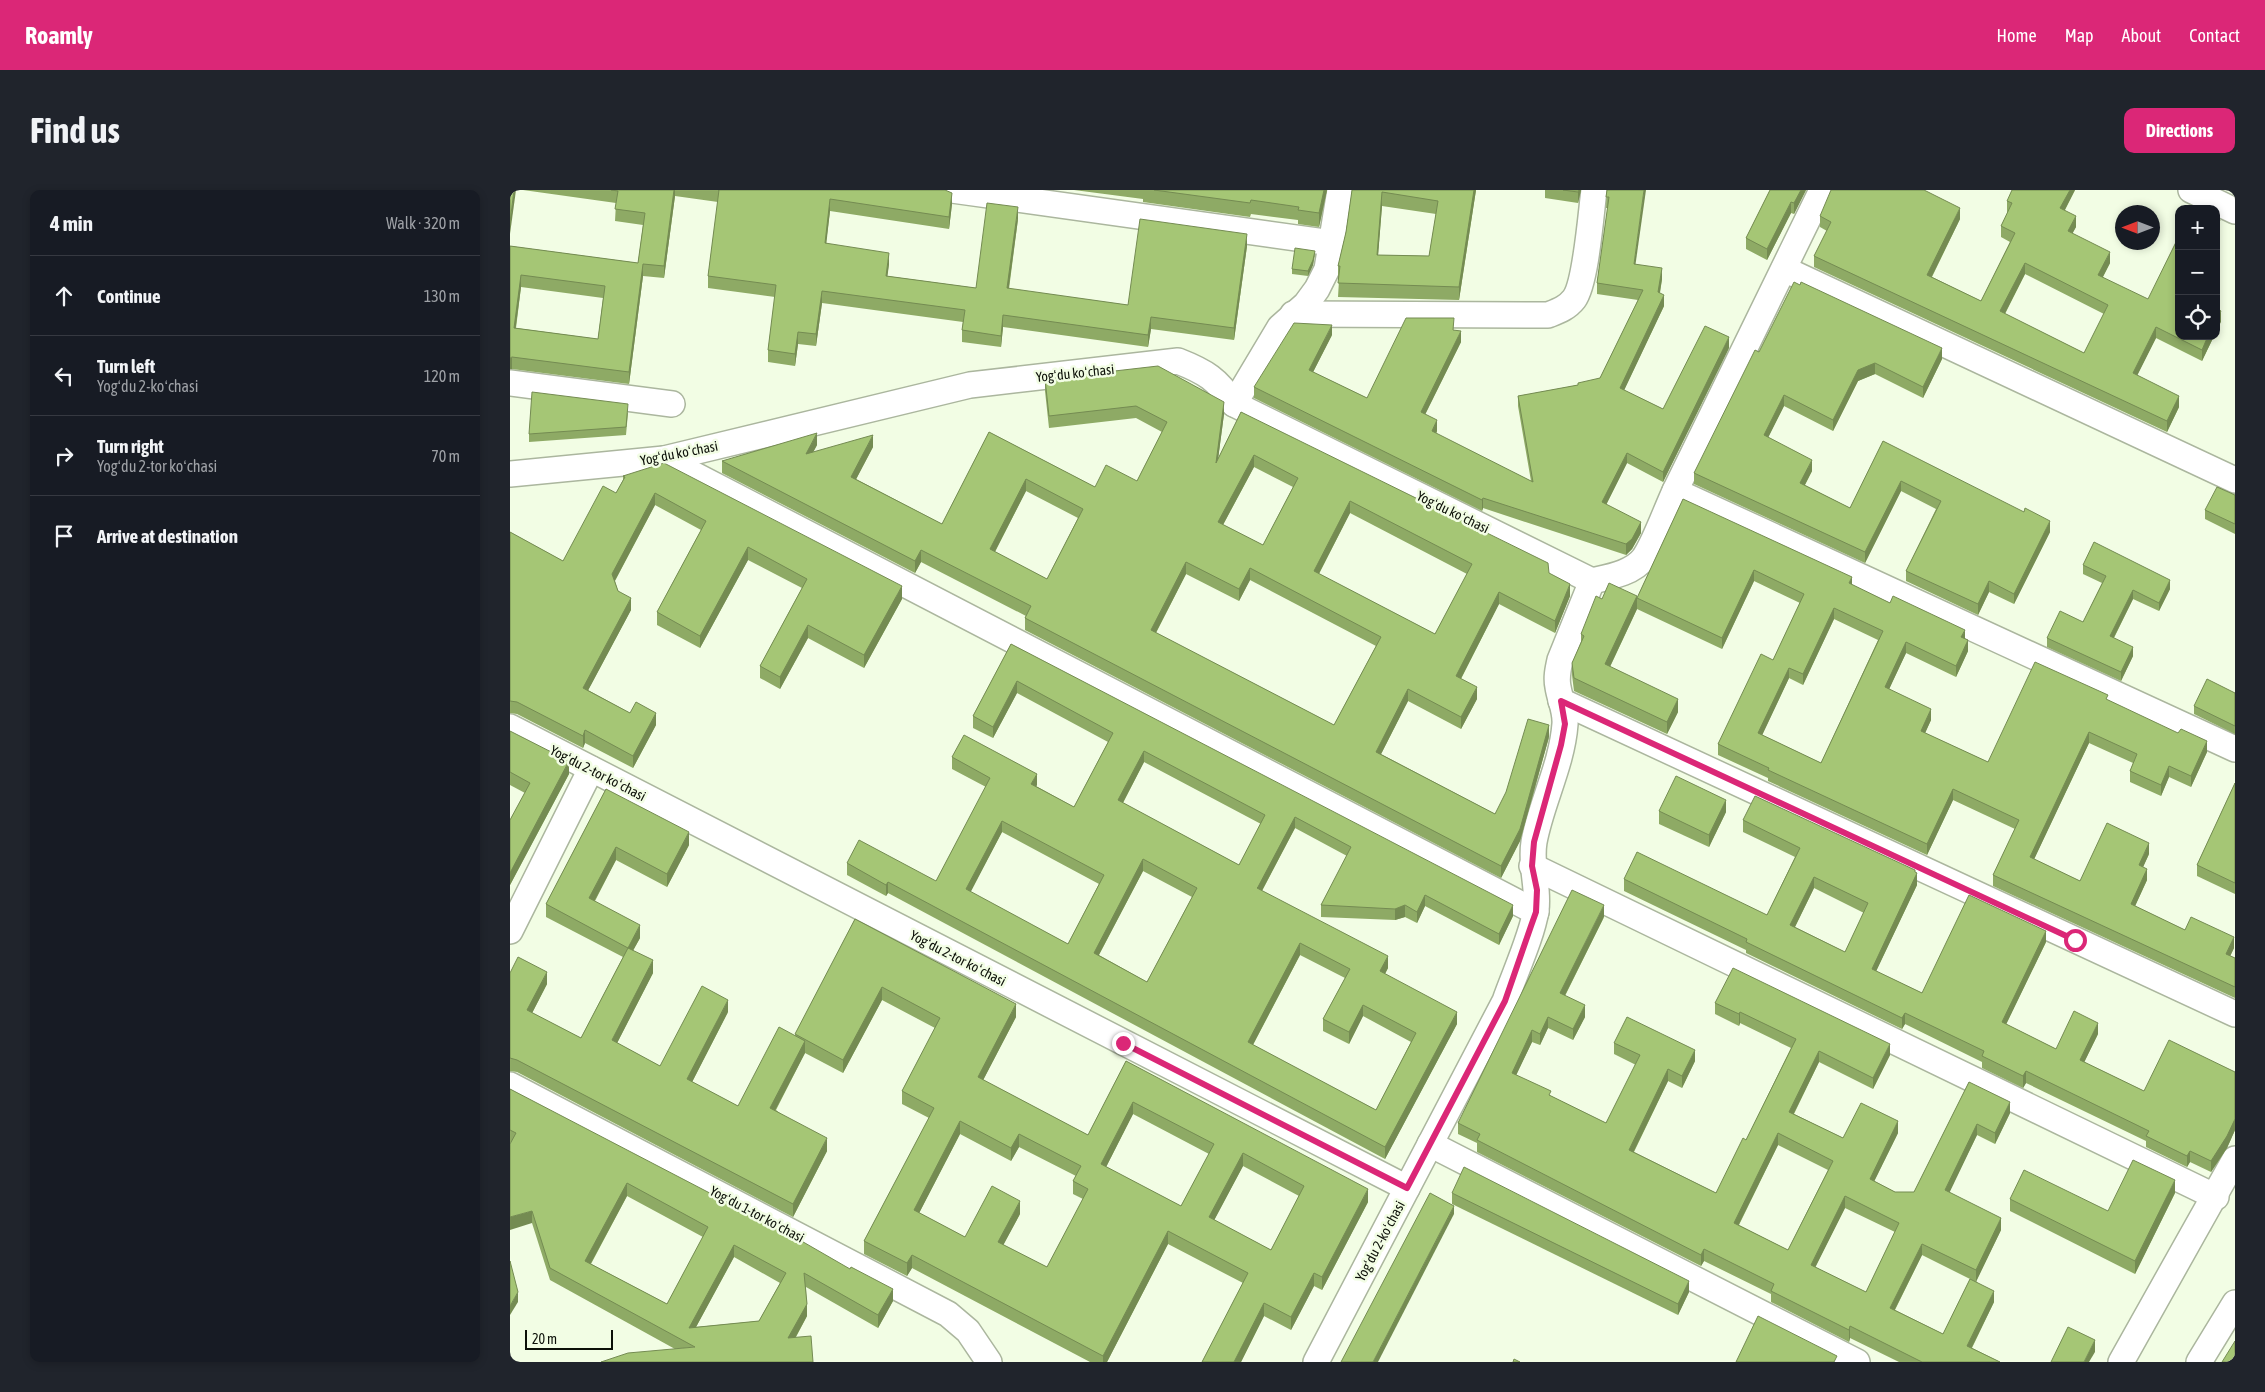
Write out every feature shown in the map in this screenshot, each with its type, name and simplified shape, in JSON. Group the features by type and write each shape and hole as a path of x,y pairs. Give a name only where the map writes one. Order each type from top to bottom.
{"street":[{"path":"952,190 1332,242"},
{"path":"1234,404 1280,327 1306,304 1317,289 1327,269 1340,190"},
{"path":"1293,314 1548,315 1562,310 1574,298 1581,279 1594,190"},
{"path":"1592,581 1617,575 1644,559 1675,491 1822,190"},
{"path":"2191,190 2235,211"},
{"path":"1784,269 2235,480"},
{"name":"Yogʻdu koʻchasi","path":"510,474 664,459 970,385 1178,362 1203,371 1221,385 1234,404 1592,581"},
{"path":"510,383 672,404"},
{"path":"664,459 1536,912"},
{"path":"1675,491 2235,749"},
{"name":"Yogʻdu 2-koʻchasi","path":"1316,1362 1505,1001 1536,912 1537,890 1532,866 1534,842 1565,724 1558,686 1560,660 1592,581"},
{"path":"1561,701 2235,1014"},
{"name":"Yogʻdu 2-tor koʻchasi","path":"510,727 1407,1188"},
{"path":"510,931 591,769"},
{"path":"1532,866 2216,1197"},
{"name":"Yogʻdu 1-tor koʻchasi","path":"510,1085 948,1314 968,1331 989,1362"},
{"path":"1430,1144 1857,1362"},
{"path":"2122,1362 2216,1197 2235,1159"},
{"path":"2199,1362 2235,1303"}],"building":[{"path":"510,190 514,190 510,222"},
{"path":"611,190 674,190 664,266 643,264 629,372 510,358 510,246 638,263 645,213 615,209 618,191","holes":["521,275 605,286 598,339 514,328"]},
{"path":"719,190 945,190 952,193 949,217 830,199 825,243 889,253 886,276 976,288 987,203 1018,207 1007,288 1128,305 1140,219 1247,234 1234,328 1151,317 1148,335 1003,315 1001,336 962,330 965,310 822,291 816,334 798,332 795,354 768,350 776,285 708,276"},
{"path":"1154,190 1324,190 1319,213 1298,210 1299,207 1251,200 1250,203"},
{"path":"1352,190 1474,190 1459,287 1338,283 1340,266 1338,266 1346,232","holes":["1382,192 1438,201 1429,256 1377,255"]},
{"path":"1563,190 1579,190 1578,192"},
{"path":"1607,190 1644,190 1634,264 1662,268 1658,292 1664,295 1620,388 1663,409 1705,326 1729,337 1663,472 1627,453 1602,502 1641,522 1632,539 1626,544 1483,498 1482,500 1254,387 1294,323 1332,325 1309,370 1367,398 1406,318 1454,318 1453,330 1461,331 1421,412 1437,420 1432,431 1533,482 1518,396 1578,385 1578,383 1600,378 1643,290 1597,283 1609,197 1606,197"},
{"path":"1770,190 1801,190 1794,203 1791,202 1767,249 1746,238"},
{"path":"1831,190 1924,190 1960,208 1927,275 1981,301 2015,233 2001,226 2012,203 2007,201 2012,190 2070,190 2060,208 2076,216 2068,231 2110,252 2098,275 2148,299 2175,244 2175,336 2156,327 2133,373 2179,396 2167,421 1814,256 1831,222 1820,216","holes":["2025,263 2108,305 2084,353 2000,311"]},
{"path":"1295,248 1315,251 1308,271 1292,269"},
{"path":"1794,282 1800,285 1801,282 1942,348 1923,387 1875,363 1858,370 1833,420 1784,395 1764,435 1812,460 1800,483 1850,508 1883,441 2024,512 2025,508 2050,521 2014,594 1989,581 1978,604 1906,571 1941,501 1901,481 1865,552 1694,473 1755,350 1759,352"},
{"path":"2182,340 2206,340 2202,350"},
{"path":"1158,366 1224,402 1216,463 1241,412 1548,563 1549,573 1570,584 1555,621 1499,592 1456,676 1477,687 1461,717 1408,689 1376,752 1495,814 1506,792 1528,719 1549,725 1520,829 1501,866 1025,618 1031,606 921,550 915,561 722,461 817,433 806,454 873,435 851,477 942,524 989,432 1095,487 1106,465 1137,481 1167,422 1136,406 1049,416 1045,379","holes":["1254,455 1298,478 1263,545 1218,522","1026,479 1083,509 1047,579 990,549","1350,501 1472,564 1435,634 1314,571","1186,562 1239,589 1250,568 1381,637 1334,725 1151,630"]},
{"path":"532,392 628,404 626,427 529,434"},
{"path":"664,463 902,586 864,655 808,625 780,677 760,666 807,579 748,547 700,636 657,612 706,521 655,493 612,574 618,591 631,598 583,688 630,713 636,702 656,713 633,756 585,730 583,736 517,702 510,701 510,532 563,561 603,486 616,493 625,477 623,476"},
{"path":"2217,487 2235,495 2235,524 2205,510"},
{"path":"1683,499 1852,577 1849,583 1890,603 1893,596 1965,630 1961,637 1968,640 1956,666 1906,642 1885,687 1931,709 1921,731 1988,762 2035,662 2108,695 2106,699 2178,733 2181,729 2207,741 2191,776 2169,766 2161,785 2130,771 2137,754 2089,732 2030,857 2080,881 2107,823 2149,843 2139,865 2147,869 2131,904 2185,930 2191,917 2234,937 2226,954 2235,958 2235,987 1993,875 2019,820 1953,789 1927,844 1768,770 1769,768 1718,744 1761,654 1773,660 1804,594 1754,570 1722,638 1637,598","holes":["1834,608 1883,631 1821,763 1758,733 1789,668 1803,674"]},
{"path":"2094,542 2170,580 2159,603 2133,590 2110,636 2133,647 2121,672 2047,638 2060,611 2083,622 2106,576 2083,565"},
{"path":"1609,583 1637,596 1605,664 1678,699 1667,722 1574,678 1572,663 1584,636 1581,634 1596,596 1602,599"},
{"path":"1011,644 1513,905 1499,934 1425,895 1417,912 1405,905 1395,909 1321,905 1351,847 1295,817 1257,888 1388,956 1380,971 1457,1012 1385,1147 888,882 886,885 847,863 859,840 936,881 990,778 952,757 964,735 1037,774 1031,784 1074,807 1113,733 1017,681 993,727 973,716","holes":["1144,751 1265,815 1239,865 1118,800","1002,821 1104,875 1068,944 966,889","1143,859 1197,888 1147,982 1094,953","1300,943 1350,969 1323,1019 1349,1032 1363,1005 1416,1033 1376,1110 1248,1042"]},
{"path":"2207,679 2235,693 2235,726 2194,706"},
{"path":"510,731 569,761 510,873 510,820 530,783 510,772"},
{"path":"1676,776 1726,800 1709,835 1659,811"},
{"path":"2235,783 2235,883 2197,865"},
{"path":"606,789 689,832 667,874 616,847 589,898 640,925 628,948 546,904"},
{"path":"1755,796 1915,870 1917,873 1872,969 1922,993 1969,895 2046,931 2002,1022 2056,1049 2074,1011 2098,1023 2080,1060 2144,1091 2169,1040 2235,1072 2235,1119 2211,1161 2190,1151 2187,1156 2146,1136 2149,1131 2026,1071 2023,1076 1982,1056 1984,1051 1905,1013 1902,1018 1746,942 1747,939 1624,879 1637,852 1767,915 1800,848 1743,820","holes":["1814,877 1868,903 1845,952 1790,925"]},
{"path":"1572,890 1604,905 1560,993 1585,1005 1573,1029 1548,1017 1540,1034 1532,1030 1512,1073 1551,1091 1549,1095 1606,1123 1640,1055 1614,1043 1627,1017 1695,1050 1682,1076 1668,1069 1629,1150 1716,1193 1743,1138 1746,1140 1796,1039 1740,1012 1739,1014 1715,1003 1733,968 1890,1044 1873,1078 1819,1051 1789,1112 1843,1138 1861,1103 1898,1121 1870,1179 1895,1192 1914,1192 1969,1082 2010,1102 1995,1133 1977,1124 1945,1190 2001,1218 1976,1270 1922,1244 1890,1308 1943,1334 1970,1279 1994,1291 1967,1346 2000,1362 1922,1362 1850,1326 1849,1330 1771,1291 1774,1284 1704,1249 1701,1255 1477,1140 1480,1134 1458,1123","holes":["1778,1133 1833,1161 1788,1250 1734,1223","1845,1196 1899,1223 1866,1292 1811,1265"]},
{"path":"855,919 1016,1004 978,1077 1088,1135 1126,1061 1368,1189 1322,1277 1314,1273 1291,1317 1264,1303 1234,1362 1202,1362 1248,1273 1168,1231 1103,1356 912,1255 907,1263 864,1241 934,1108 902,1091 940,1018 882,987 843,1060 795,1034","holes":["1133,1102 1214,1144 1181,1206 1101,1164","960,1121 1011,1148 1019,1134 1081,1166 1073,1181 1088,1189 1047,1267 998,1242 1020,1201 992,1186 965,1237 914,1210","1243,1153 1304,1186 1271,1250 1209,1217"]},
{"path":"628,948 653,960 612,1040 660,1066 702,986 728,1000 687,1079 738,1106 779,1027 805,1041 770,1108 827,1138 793,1204 510,1058 510,973 518,957 547,972 527,1010 581,1038"},
{"path":"510,1089 798,1239 850,1269 851,1267 893,1289 878,1315 804,1273 807,1304 788,1338 811,1336 813,1362 601,1362 628,1353 695,1347 550,1268 532,1211 510,1217 510,1144 516,1133 510,1130","holes":["627,1183 708,1227 667,1304 585,1261","734,1245 786,1273 759,1321 689,1328"]},
{"path":"2133,1160 2175,1180 2135,1261 2010,1199 2024,1170 2108,1211"},
{"path":"1464,1167 1689,1281 1678,1304 1452,1193"},
{"path":"1430,1193 1454,1206 1373,1362 1341,1362"},
{"path":"510,1261 518,1292 510,1306"},
{"path":"1758,1316 1837,1356 1834,1362 1736,1362"},
{"path":"2068,1327 2095,1340 2084,1362 2051,1362"},
{"path":"2235,1341 2235,1362 2222,1362"}],"route":[{"path":"1123,1043 1407,1188 1505,1001 1536,912 1537,890 1532,866 1534,842 1561,745 1565,724 1561,701 2075,940"}]}
